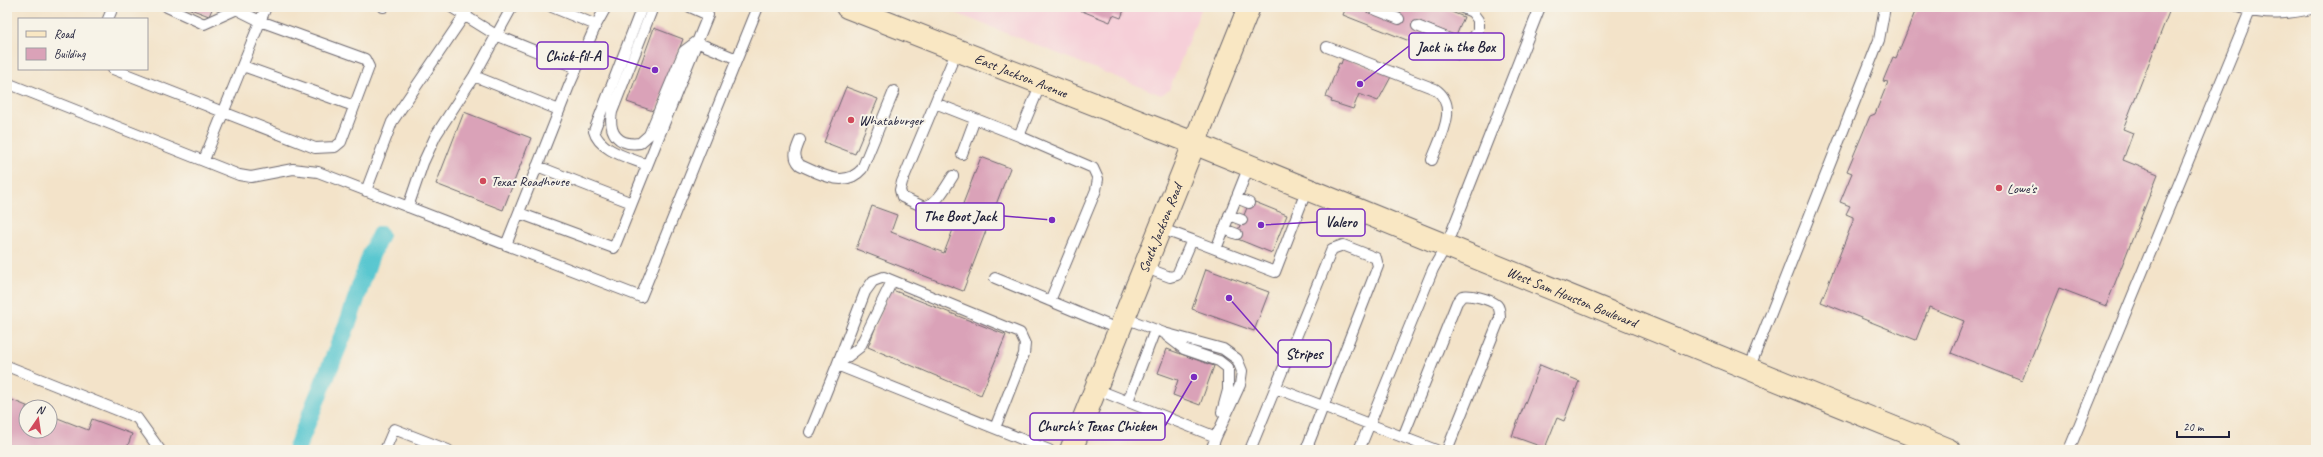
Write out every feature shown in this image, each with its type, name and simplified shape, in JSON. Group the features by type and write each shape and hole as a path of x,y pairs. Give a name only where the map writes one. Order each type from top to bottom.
{"street":[{"name":"East Jackson Avenue","path":"847,7 1196,144"},
{"name":"South Jackson Road","path":"1071,450 1162,229 1249,7"},
{"name":"West Sam Houston Boulevard","path":"1196,144 1949,450"}],"lane":[{"path":"108,18 113,7"},
{"path":"115,70 223,114 315,148 335,147 341,142 369,67 365,59 260,21 233,8 204,24 167,7"},
{"path":"204,160 266,7"},
{"path":"451,7 467,11 496,34 577,68"},
{"path":"408,207 423,163 436,135 474,76 512,7"},
{"path":"552,7 596,25"},
{"path":"506,245 559,110 596,25 606,7"},
{"path":"642,7 594,131 596,139 603,145 647,165"},
{"path":"653,7 612,112 611,127 614,136 618,140 625,143 640,143 649,135 684,50 696,42"},
{"path":"519,214 614,248 708,15 690,7"},
{"path":"7,83 239,175 251,177 303,169 318,172 641,297 758,7"},
{"path":"1369,7 1399,19"},
{"path":"1417,26 1457,42 1464,44 1470,42 1478,31 1478,20 1472,12 1460,7"},
{"path":"1359,450 1433,269 1446,246 1540,7"},
{"path":"1749,369 1879,40 1886,7"},
{"path":"2239,7 2269,15 2282,15 2316,8"},
{"path":"366,191 392,122 467,11"},
{"path":"2069,450 2250,11"},
{"path":"696,42 737,59"},
{"path":"1327,47 1442,93 1448,103 1447,116 1432,160"},
{"path":"953,176 938,199 930,205 924,207 902,197 900,190 902,182 957,50"},
{"path":"242,66 354,106"},
{"path":"474,76 559,110"},
{"path":"1018,136 1041,83"},
{"path":"800,140 794,154 795,160 800,165 836,180 847,180 857,176 862,170 894,91"},
{"path":"935,103 1093,168 1098,179 1096,190 1050,301"},
{"path":"962,154 975,119"},
{"path":"537,166 632,203"},
{"path":"1216,249 1249,166"},
{"path":"1162,229 1275,272 1278,250 1283,237 1290,220 1307,189"},
{"path":"1236,198 1249,203"},
{"path":"1229,215 1242,220"},
{"path":"1224,229 1236,234"},
{"path":"1146,268 1170,277 1177,275 1192,240"},
{"path":"1250,450 1332,249 1342,245 1376,258 1378,266 1306,450"},
{"path":"810,432 865,292 873,281 884,277 1020,333 1025,344 1024,354 995,428"},
{"path":"995,278 1050,301 1123,324 1159,332 1184,349 1219,361 1228,368 1228,390 1216,437 1211,450"},
{"path":"837,366 860,347 892,281"},
{"path":"1403,437 1457,302 1462,296 1468,294 1496,305 1499,309 1500,318 1447,450"},
{"path":"1128,401 1159,332"},
{"path":"7,366 137,418 160,450"},
{"path":"837,366 1049,450"},
{"path":"1276,388 1436,450"},
{"path":"1096,389 1216,437"},
{"path":"385,450 394,429 448,450"}],"shaded area":[{"path":"941,7 1202,7 1169,90 1161,95"}],"building":[{"path":"185,7 213,7 209,16"},
{"path":"1072,7 1125,7 1121,18 1113,15 1110,22"},
{"path":"1346,7 1359,7 1397,22 1403,7 1439,7 1464,17 1456,36 1419,21 1415,29 1463,48 1458,60 1343,15"},
{"name":"Lowe's","path":"1917,7 2171,7 2123,129 2133,133 2123,160 2158,174 2106,306 2059,288 2022,381 1951,353 1964,321 1929,307 1916,340 1821,302 1853,221 1853,217 1846,214 1850,206 1840,202 1852,173 1847,171 1870,116 1875,114 1888,82 1883,81 1893,57 1896,58"},
{"path":"654,28 683,39 656,112 627,102"},
{"path":"1343,58 1392,75 1378,101 1359,94 1353,109 1331,102 1332,100 1326,97 1339,63 1341,64"},
{"name":"Whataburger","path":"846,87 878,99 855,154 824,142"},
{"path":"464,112 531,138 503,210 436,184"},
{"path":"981,157 1010,168 963,291 856,249 872,206 897,215 891,232 944,253"},
{"path":"1250,200 1287,215 1272,253 1235,238"},
{"path":"1206,269 1269,292 1254,331 1192,309"},
{"path":"890,289 1006,335 981,395 868,347"},
{"path":"1167,349 1214,366 1200,405 1173,395 1178,380 1158,373"},
{"path":"1540,365 1579,381 1564,421 1557,418 1545,448 1512,436"},
{"path":"7,398 18,402 18,439 58,439 58,418 88,430 92,419 132,434 127,448 133,450 7,450"}],"waterway":[{"path":"296,450 349,320 370,257 380,235"}],"place":[{"name":"Chick-fil-A","path":"655,70"},
{"name":"Jack in the Box","path":"1360,84"},
{"name":"Whataburger","path":"851,120"},
{"name":"Texas Roadhouse","path":"483,181"},
{"name":"Lowe's","path":"1999,188"},
{"name":"The Boot Jack","path":"1052,220"},
{"name":"Valero","path":"1261,225"},
{"name":"Stripes","path":"1229,298"},
{"name":"Church's Texas Chicken","path":"1194,377"}]}
